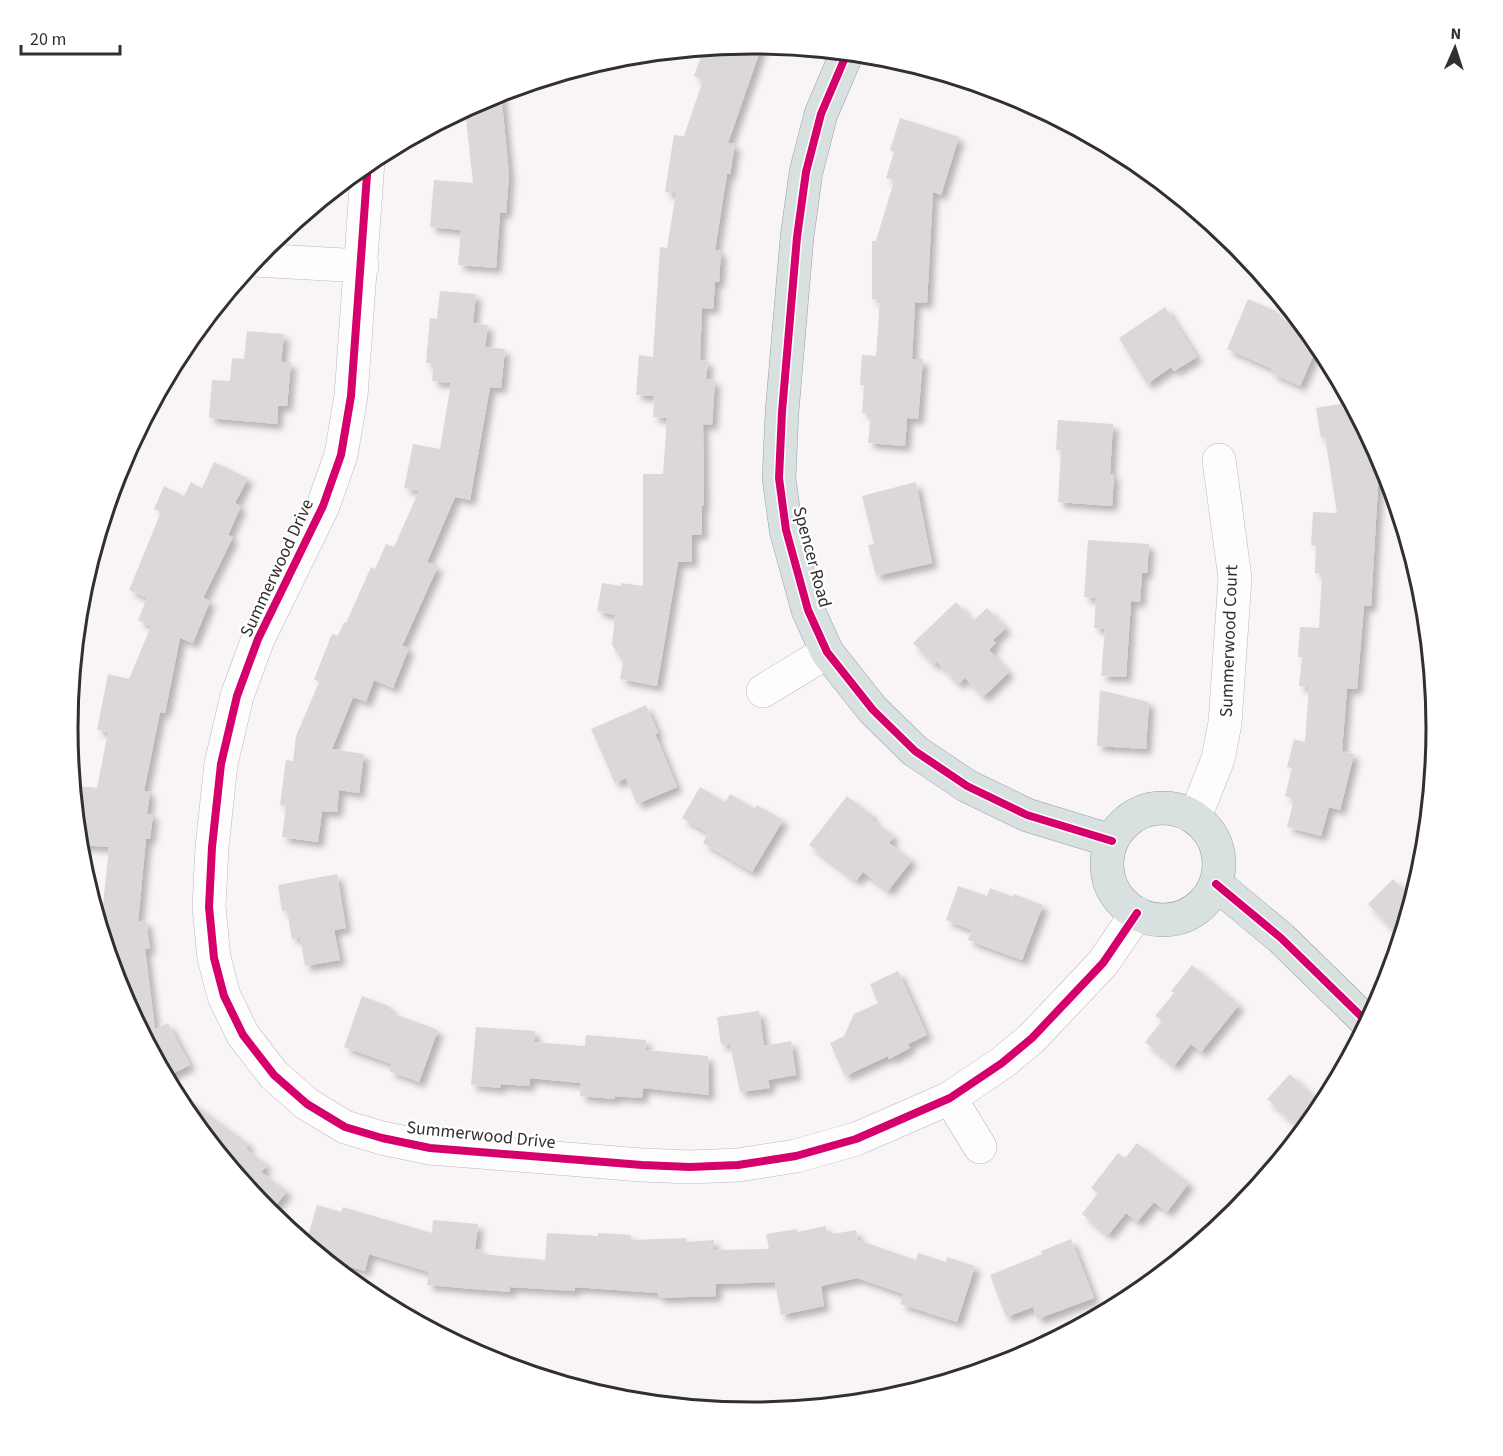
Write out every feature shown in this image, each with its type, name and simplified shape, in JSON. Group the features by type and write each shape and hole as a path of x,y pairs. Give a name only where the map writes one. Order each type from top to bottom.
{"main road":[{"name":"Spencer Road","path":"844,61 821,114 806,172 794,272 782,412 779,478 786,531 808,610 827,652 873,710 915,751 958,780 1027,815 1112,841"},
{"path":"1156,808 1175,809 1193,816 1205,826 1214,839 1219,853 1220,869 1216,884 1206,900 1191,912 1174,919 1155,919 1137,913 1124,904 1114,890 1108,874 1108,857 1112,841 1123,825 1138,814 1156,808"},
{"path":"1216,884 1281,938 1361,1016"}],"street":[{"name":"Summerwood Drive","path":"367,175 351,396 341,454 323,506 258,639 237,696 222,764 212,847 209,907 214,958 224,996 243,1035 274,1075 307,1104 345,1127 382,1138 430,1148 690,1167 738,1165 796,1156 856,1139 950,1098 1002,1063 1040,1029 1103,963 1137,913"},
{"path":"266,261 362,266"},
{"name":"Summerwood Court","path":"1193,816 1218,759 1226,723 1235,578 1219,460"},
{"path":"763,691 827,652"},
{"path":"950,1098 980,1147"}],"building":[{"path":"759,54 728,143 735,144 730,174 727,174 715,250 721,251 719,282 715,282 713,309 702,308 700,360 708,361 706,379 715,380 712,425 703,424 702,534 692,535 692,562 678,562 657,686 620,679 623,662 612,645 615,615 597,611 602,583 643,586 643,474 663,474 667,418 653,417 654,396 636,395 639,355 653,357 660,247 667,248 676,193 665,192 674,135 684,136 703,80 694,76 701,56"},
{"path":"502,102 509,175 506,213 500,212 496,268 458,265 461,230 430,227 434,180 473,183 466,118"},
{"path":"900,118 959,137 941,195 933,192 927,303 915,302 912,359 923,359 918,419 907,418 905,446 868,443 871,414 862,413 864,385 860,385 862,355 876,356 880,300 872,299 872,241 876,241 894,181 886,178 894,152 890,150"},
{"path":"440,291 476,294 473,323 488,325 485,347 505,349 501,388 490,387 470,500 455,497 427,562 438,566 402,646 409,648 393,688 374,680 366,702 353,697 332,749 364,754 359,793 339,790 337,812 322,811 318,842 282,837 286,806 280,805 286,760 293,761 296,736 319,682 314,679 332,634 338,636 344,622 346,623 371,567 375,569 386,544 394,547 419,491 404,488 413,444 440,449 451,383 432,381 434,364 426,363 430,318 437,319"},
{"path":"1248,299 1276,311 1274,315 1289,322 1313,356 1300,386 1271,373 1273,369 1227,349"},
{"path":"1165,307 1197,357 1174,371 1171,367 1147,384 1119,338"},
{"path":"247,331 284,334 281,362 291,362 287,406 278,406 277,424 209,418 212,380 230,381 232,358 244,359"},
{"path":"1342,403 1380,486 1378,486 1371,606 1364,606 1357,689 1347,689 1342,751 1354,754 1340,810 1329,807 1321,836 1287,827 1294,799 1285,796 1292,768 1287,767 1294,739 1305,742 1309,687 1299,686 1302,657 1298,657 1300,627 1319,628 1322,573 1315,573 1316,545 1311,545 1313,512 1337,513 1325,437 1321,438 1316,408"},
{"path":"1058,420 1113,424 1110,474 1114,475 1112,506 1058,502 1061,450 1056,450"},
{"path":"214,462 248,478 235,503 241,506 228,535 233,537 203,598 210,601 193,643 180,638 165,713 160,712 144,791 150,792 147,814 153,814 150,839 146,839 138,922 146,920 150,949 145,949 155,1029 168,1023 190,1065 173,1073 147,1026 113,945 101,905 103,905 109,847 88,846 80,786 97,788 108,732 97,730 108,674 129,679 151,626 138,620 147,598 129,590 161,512 154,509 164,486 184,496 191,482 202,488"},
{"path":"916,482 932,563 876,576 868,545 874,544 862,496"},
{"path":"1088,540 1149,544 1147,573 1142,573 1140,602 1131,601 1126,677 1101,676 1105,629 1094,628 1096,598 1084,597"},
{"path":"956,602 973,621 987,608 1006,628 993,640 996,643 989,650 1009,672 983,697 965,678 958,684 937,662 934,665 913,643"},
{"path":"1100,690 1149,702 1146,749 1097,746"},
{"path":"646,705 658,733 655,734 677,787 637,804 626,778 615,783 591,729"},
{"path":"700,787 725,802 730,794 755,809 757,805 783,820 752,872 703,843 708,833 682,818"},
{"path":"847,796 873,816 871,819 894,836 889,843 912,860 888,891 863,872 856,881 809,845"},
{"path":"337,874 346,928 334,930 340,960 305,966 300,937 292,939 287,910 282,911 278,885"},
{"path":"1393,879 1405,891 1394,931 1368,904"},
{"path":"958,886 987,896 990,888 1043,905 1022,960 968,940 972,930 946,920"},
{"path":"1192,965 1239,1005 1201,1052 1191,1044 1174,1066 1145,1042 1162,1021 1155,1016 1174,993 1171,991"},
{"path":"898,971 927,1035 908,1044 910,1048 889,1059 888,1056 845,1076 830,1043 844,1036 854,1014 878,1003 870,984"},
{"path":"362,996 391,1007 389,1012 438,1030 419,1082 389,1071 392,1064 344,1047"},
{"path":"759,1011 764,1046 791,1041 796,1075 768,1080 770,1088 740,1092 730,1044 721,1045 717,1017"},
{"path":"476,1027 535,1031 534,1042 585,1046 586,1035 646,1040 645,1050 708,1056 709,1095 643,1088 642,1098 615,1096 615,1099 580,1096 581,1083 530,1078 529,1086 501,1084 500,1088 471,1085"},
{"path":"1290,1074 1315,1098 1295,1125 1267,1099"},
{"path":"191,1101 249,1144 246,1149 267,1165 261,1172 287,1191 276,1206 217,1138"},
{"path":"1137,1143 1189,1183 1167,1212 1154,1202 1137,1222 1126,1213 1108,1235 1082,1214 1098,1193 1091,1188 1118,1153 1125,1158"},
{"path":"317,1205 341,1212 343,1207 432,1233 433,1220 478,1224 475,1249 482,1250 481,1254 545,1260 547,1233 631,1235 631,1240 686,1238 686,1242 714,1240 714,1250 769,1249 766,1234 797,1229 797,1232 826,1226 827,1235 856,1230 858,1240 916,1260 918,1253 946,1262 947,1257 975,1266 957,1322 900,1304 904,1294 857,1278 821,1286 824,1306 781,1315 775,1282 716,1284 716,1296 658,1298 658,1293 575,1287 575,1291 510,1287 510,1292 427,1285 429,1272 369,1254 365,1271 351,1267 350,1269 308,1236"},
{"path":"1071,1239 1094,1298 1037,1319 1033,1307 1006,1317 990,1275 1042,1254 1041,1251"}],"cycle path":[{"path":"844,61 821,114 806,172 797,237 782,412 779,478 786,530 808,610 827,652 873,710 915,751 967,786 1027,815 1112,841"},
{"path":"367,175 351,396 341,455 323,506 258,639 237,696 221,764 212,847 209,907 214,958 224,996 243,1035 274,1075 307,1104 345,1127 382,1138 430,1148 690,1167 738,1165 796,1156 856,1139 950,1098 1002,1063 1032,1038 1103,963 1137,913"},
{"path":"1216,884 1281,938 1361,1016"}]}
